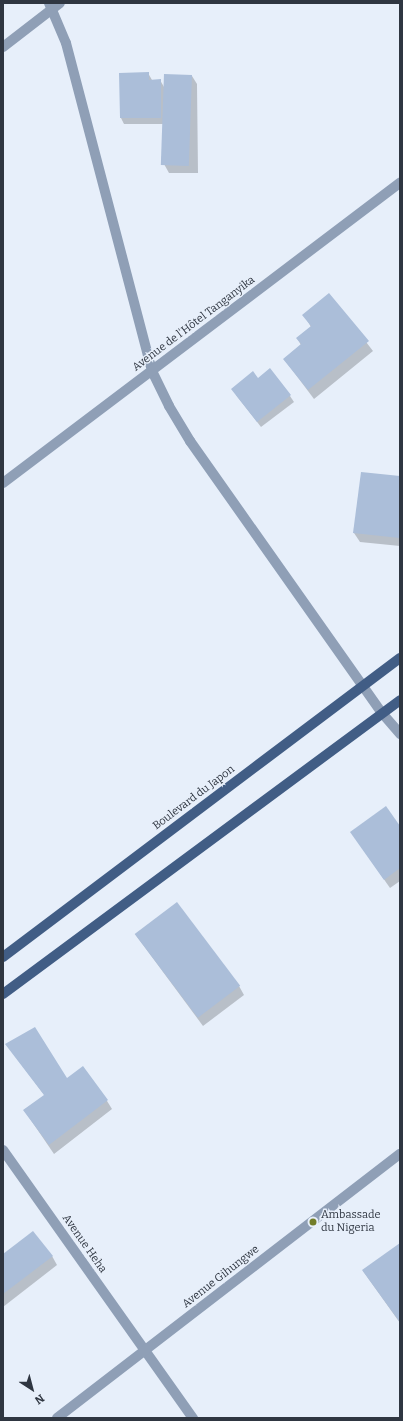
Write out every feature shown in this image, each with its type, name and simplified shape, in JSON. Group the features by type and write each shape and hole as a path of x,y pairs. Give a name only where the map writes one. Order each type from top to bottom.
{"main road":[{"name":"Boulevard du Japon","path":"3,957 400,658"},
{"path":"3,994 400,700"}],"street":[{"path":"3,47 54,5 66,43 152,371 169,406 190,441 382,713 400,734"},
{"name":"Avenue de l'Hôtel Tanganyika","path":"3,483 400,183"},
{"name":"Avenue Heha","path":"3,1150 144,1351 194,1418"},
{"name":"Avenue Gihungwe","path":"57,1418 400,1154"}],"building":[{"path":"149,72 149,80 161,79 161,118 120,118 119,73"},
{"path":"164,74 192,75 189,166 161,165"},
{"path":"329,293 369,341 308,390 283,359 301,344 296,338 311,326 302,315"},
{"path":"270,368 291,395 257,422 231,389 253,371 258,378"},
{"path":"361,472 400,476 400,538 353,533"},
{"path":"386,806 400,826 400,868 384,880 350,832"},
{"path":"177,902 240,986 198,1018 135,934"},
{"path":"35,1027 67,1078 83,1066 108,1100 49,1145 23,1110 44,1095 5,1044"},
{"path":"33,1231 53,1256 3,1294 3,1254"},
{"path":"400,1243 400,1320 399,1321 362,1270"}],"place":[{"name":"Ambassade du Nigeria","path":"313,1222"}]}
